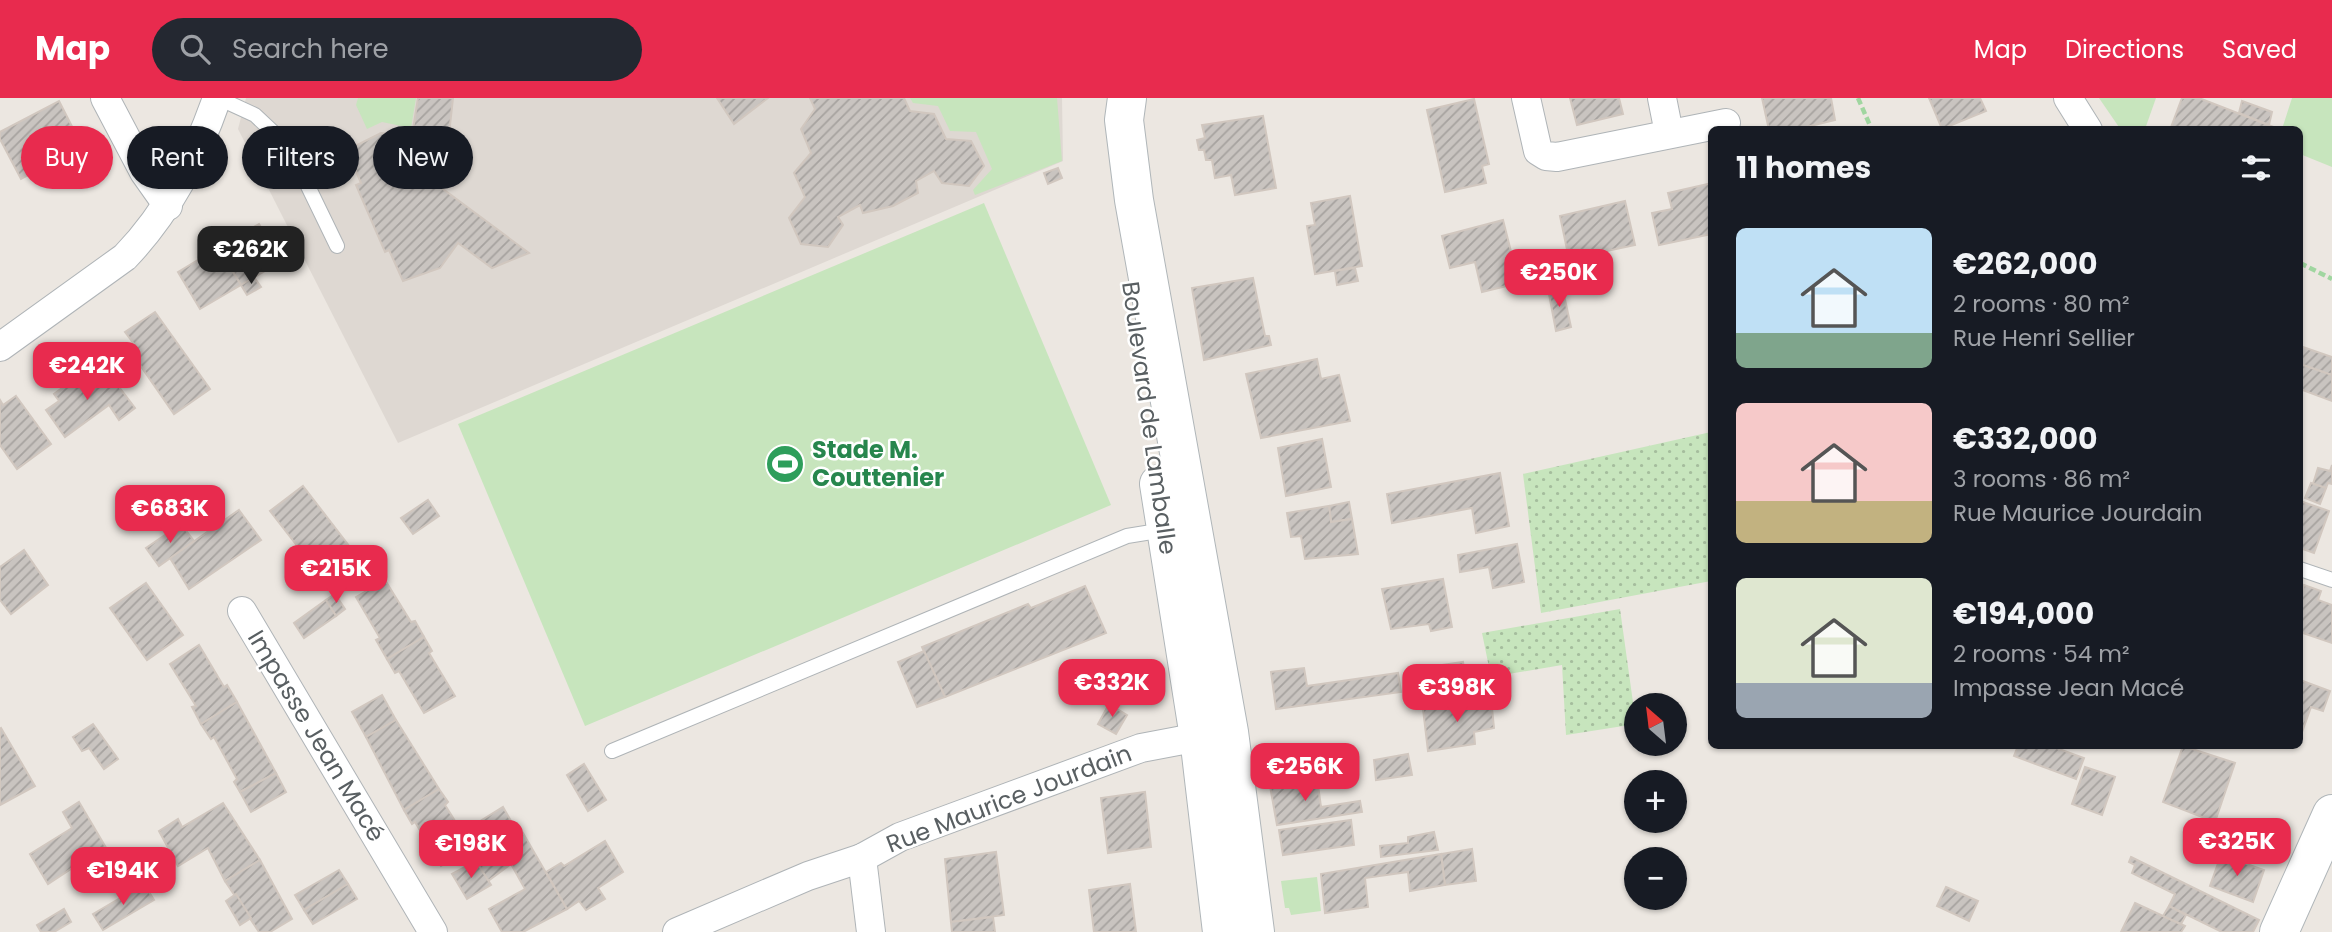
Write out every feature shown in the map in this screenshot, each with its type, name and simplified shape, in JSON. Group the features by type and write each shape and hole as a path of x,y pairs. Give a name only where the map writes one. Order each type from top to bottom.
{"street":[{"path":"105,98 144,172 167,206"},
{"path":"0,347 125,257 167,206 200,148 218,98"},
{"name":"Boulevard de Lamballe","path":"1106,98 1105,126 1158,455 1159,498 1164,530 1214,735 1255,932"},
{"name":"Boulevard de Lamballe","path":"1127,98 1125,120 1134,200 1214,735 1222,932"},
{"path":"1526,98 1538,151 1557,158 1708,126"},
{"path":"1662,98 1669,133"},
{"path":"2068,98 2086,126"},
{"path":"1709,126 1726,123"},
{"name":"Impasse Jean Macé","path":"242,611 433,932"},
{"name":"Rue Maurice Jourdain","path":"677,932 808,876 862,858 900,838 1141,748 1214,735"},
{"path":"2279,932 2332,814"},
{"name":"Rue Maurice Jourdain","path":"862,858 871,932"}],"lane":[{"path":"218,98 255,114 289,147 337,246"},
{"path":"612,751 1127,536 1164,530"},
{"path":"2303,570 2332,580"}],"path":[{"path":"1858,98 1870,126"},
{"path":"2303,264 2332,279"}],"shaded area":[{"path":"246,98 1062,98 1063,161 398,443 269,189 359,189 359,126 242,126 242,137 238,129"}],"green space":[{"path":"358,98 416,98 411,126 382,122 367,129 356,105"},
{"path":"910,98 1057,98 1062,161 975,195 973,190 992,169 976,132 950,131 938,106 913,103"},
{"path":"2099,98 2156,98 2146,126 2118,126"},
{"path":"2292,98 2332,98 2332,167 2303,155 2303,126 2283,126"},
{"name":"Stade M. Couttenier","path":"984,203 1111,505 585,726 458,424"},
{"path":"1708,433 1708,582 1541,613 1523,474"},
{"path":"1620,609 1632,693 1624,693 1624,726 1566,735 1562,665 1491,677 1482,633"},
{"path":"1317,877 1321,911 1291,915 1289,908 1285,908 1281,881"}],"building":[{"path":"418,98 453,98 450,126 414,126"},
{"path":"717,98 768,98 734,124"},
{"path":"810,98 904,98 910,111 934,114 946,139 971,141 984,166 969,186 942,183 934,171 916,181 918,193 893,206 863,213 860,205 838,217 843,225 828,247 801,244 789,218 805,197 794,173 811,153 801,129 815,109"},
{"path":"1570,98 1619,98 1623,114 1577,125"},
{"path":"1762,98 1831,98 1835,120 1810,126 1768,126"},
{"path":"1929,98 1980,98 1986,111 1949,126 1941,126"},
{"path":"2182,98 2199,98 2271,126 2172,126"},
{"path":"1474,99 1489,164 1482,166 1486,183 1445,192 1427,110"},
{"path":"59,101 72,126 21,126 21,179 0,139 0,132"},
{"path":"2242,101 2272,112 2269,125 2239,113"},
{"path":"1263,116 1276,188 1235,195 1231,175 1215,178 1212,160 1206,160 1204,150 1199,150 1197,140 1205,138 1202,125"},
{"path":"373,137 373,189 443,189 529,253 492,268 458,243 440,268 403,281 389,250 385,252 358,189 361,183 359,144"},
{"path":"1058,168 1062,178 1048,184 1044,173"},
{"path":"1708,184 1708,235 1659,245 1652,213 1672,209 1668,193"},
{"path":"1350,196 1362,266 1315,274 1307,226 1315,225 1311,203"},
{"path":"1625,201 1635,245 1569,259 1560,216"},
{"path":"1503,220 1519,283 1482,292 1475,262 1450,268 1442,236"},
{"path":"259,224 282,261 241,285 218,248"},
{"path":"218,248 241,285 200,309 178,272"},
{"path":"1355,268 1358,281 1337,285 1335,271"},
{"path":"254,277 261,287 247,295 241,285"},
{"path":"1253,278 1265,336 1269,336 1271,345 1204,360 1192,288"},
{"path":"1562,286 1571,327 1556,331 1548,289"},
{"path":"155,312 210,389 174,414 131,352 137,348 125,332"},
{"path":"2303,347 2332,357 2332,375 2303,365"},
{"path":"1317,359 1321,379 1339,375 1350,421 1261,438 1246,374"},
{"path":"2303,365 2332,375 2332,401 2303,390"},
{"path":"85,371 95,385 110,375 135,408 119,420 109,405 65,437 46,410 59,401 54,394"},
{"path":"16,396 51,444 17,469 0,445 0,400 3,405"},
{"path":"1322,439 1331,487 1286,496 1278,448"},
{"path":"2332,465 2332,484 2328,483 2326,488 2313,484 2318,468 2330,471"},
{"path":"1500,473 1509,526 1476,533 1472,508 1392,523 1387,494"},
{"path":"2311,483 2326,488 2320,504 2305,498"},
{"path":"303,486 353,551 319,574 270,511"},
{"path":"428,500 439,516 413,534 401,518"},
{"path":"1349,502 1352,519 1331,522 1329,506"},
{"path":"2303,502 2329,511 2314,553 2303,549"},
{"path":"1329,506 1331,522 1352,519 1358,554 1305,559 1301,536 1291,537 1287,513"},
{"path":"239,510 261,540 189,589 170,558"},
{"path":"181,524 194,541 159,566 146,548"},
{"path":"1517,544 1524,582 1493,588 1489,567 1460,572 1458,555"},
{"path":"24,550 48,585 11,614 0,600 0,567"},
{"path":"1443,579 1452,627 1431,631 1429,624 1391,629 1382,589"},
{"path":"385,580 411,622 415,621 424,637 387,659 376,640 380,638 356,597"},
{"path":"146,583 183,635 147,660 110,608"},
{"path":"2304,585 2321,591 2318,600 2332,605 2332,643 2303,633"},
{"path":"1085,586 1106,633 945,697 922,647 1028,604 1031,608"},
{"path":"335,594 345,609 336,616 326,600"},
{"path":"326,600 336,616 304,638 294,623"},
{"path":"424,637 432,651 429,653 455,696 424,713 399,671 395,673 387,659"},
{"path":"199,645 224,687 227,685 237,702 201,724 192,707 196,706 170,664"},
{"path":"924,651 945,697 917,707 898,662"},
{"path":"1463,662 1466,681 1431,687 1428,667"},
{"path":"1304,668 1307,686 1398,673 1401,692 1276,709 1271,672"},
{"path":"2303,681 2330,691 2323,711 2311,707 2303,729"},
{"path":"382,695 396,720 366,737 352,712"},
{"path":"1491,698 1494,728 1474,732 1475,744 1428,751 1423,709"},
{"path":"237,702 276,773 240,792 234,782 237,779 214,737 211,739 201,724"},
{"path":"1109,704 1127,715 1116,734 1098,724"},
{"path":"396,720 439,789 404,810 366,737"},
{"path":"93,724 118,759 104,769 89,748 82,751 73,737"},
{"path":"0,729 35,786 0,805"},
{"path":"2017,749 2059,749 2084,758 2076,779 2014,756"},
{"path":"2182,749 2192,749 2235,763 2215,822 2163,802"},
{"path":"1408,754 1412,775 1376,780 1374,760"},
{"path":"584,764 606,800 588,811 567,775"},
{"path":"2085,767 2115,777 2102,815 2072,804"},
{"path":"276,773 286,792 251,812 240,792"},
{"path":"1317,778 1321,807 1360,801 1362,812 1277,825 1270,786"},
{"path":"439,789 448,802 445,805 472,848 441,866 415,822 412,824 404,810"},
{"path":"1145,792 1151,847 1108,853 1101,798"},
{"path":"79,802 108,851 74,867 48,884 30,854 72,828 63,812"},
{"path":"223,803 260,860 225,881 208,848 178,866 159,831 178,819 182,827"},
{"path":"503,807 519,835 493,850 477,823"},
{"path":"1351,820 1354,845 1283,855 1279,830"},
{"path":"1434,832 1438,850 1381,857 1380,846 1408,843 1408,837"},
{"path":"523,833 567,909 523,932 502,932 489,909 525,889 511,864 488,881 476,861"},
{"path":"605,841 623,872 598,888 605,899 586,910 579,901 567,909 546,872 561,863 564,866"},
{"path":"1472,849 1476,881 1445,885 1441,854"},
{"path":"996,852 1004,915 951,922 945,859"},
{"path":"1441,854 1445,885 1410,891 1408,872 1365,878 1368,907 1325,913 1321,874"},
{"path":"2221,855 2264,870 2253,902 2210,886"},
{"path":"2131,857 2259,920 2253,932 2222,932 2169,906 2175,894 2132,873 2135,865 2129,862"},
{"path":"260,860 292,919 270,932 259,932 225,881"},
{"path":"476,861 491,885 467,899 452,874"},
{"path":"339,870 348,884 304,910 295,895"},
{"path":"144,884 154,900 103,930 93,914"},
{"path":"348,884 357,899 313,924 304,910"},
{"path":"1130,884 1136,932 1094,932 1089,890"},
{"path":"1946,887 1978,901 1969,921 1937,906"},
{"path":"236,894 251,918 240,925 226,901"},
{"path":"2135,903 2185,926 2181,932 2121,932"},
{"path":"2169,906 2186,915 2181,924 2163,916"},
{"path":"64,909 71,922 54,932 41,932 37,925"},
{"path":"993,917 995,932 952,932 951,922"}],"place":[{"name":"Stade M. Couttenier","path":"785,464"}]}
